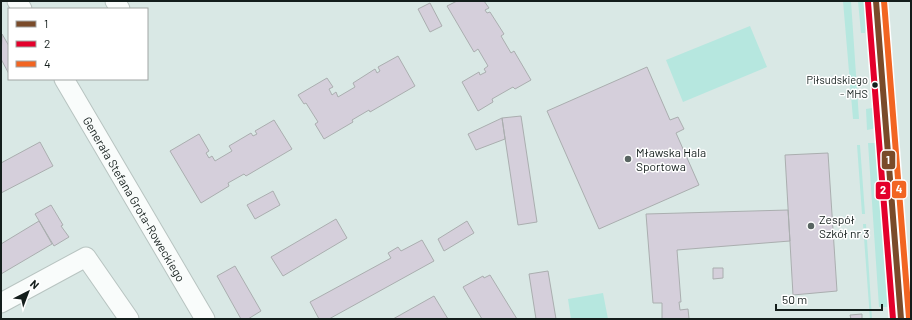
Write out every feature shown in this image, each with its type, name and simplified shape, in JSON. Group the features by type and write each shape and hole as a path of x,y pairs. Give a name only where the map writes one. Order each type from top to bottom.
{"main road":[{"path":"876,1 901,319"}],"street":[{"name":"Generała Stefana Grota-Roweckiego","path":"65,80 199,317"},
{"path":"1,303 86,256 129,319"}],"green space":[{"path":"843,1 851,1 859,119 853,119"},
{"path":"858,1 868,1 868,20 865,33 861,33"},
{"path":"750,26 767,67 683,102 666,60"},
{"path":"872,108 877,128 867,130 866,109"},
{"path":"868,143 877,143 890,305 888,307 879,307"},
{"path":"857,145 860,145 865,214 862,214"},
{"path":"863,224 866,224 872,319 870,319"},
{"path":"603,293 608,319 571,319 568,299"}],"building":[{"path":"457,1 484,1 489,8 485,10 487,13 490,12 504,34 501,36 511,53 514,51 531,80 515,89 513,87 492,99 493,102 478,111 462,82 479,72 480,75 486,72 484,69 488,66 478,49 474,52 447,6"},
{"path":"430,3 442,26 430,32 418,9"},
{"path":"2,34 8,44 8,72 1,59"},
{"path":"398,56 415,86 370,112 369,110 352,120 353,122 324,139 315,124 318,122 306,103 304,104 298,95 327,78 333,87 329,89 332,95 336,92 338,97 355,87 353,83 375,69 377,73 380,71 378,67"},
{"name":"Mławska Hala Sportowa","path":"647,67 670,120 678,117 684,129 676,133 699,185 599,229 547,111"},
{"path":"521,116 537,222 518,225 502,118"},
{"path":"502,118 505,139 476,150 468,134"},
{"path":"274,120 292,149 246,176 244,174 228,183 229,186 201,203 170,151 199,134 209,151 206,153 209,158 212,156 215,161 232,151 229,146 251,133 253,136 257,134 255,131"},
{"path":"40,142 53,166 1,193 1,163"},
{"name":"Zespół Szkół nr 3","path":"828,153 837,291 793,295 785,155"},
{"path":"273,191 280,205 255,219 247,205"},
{"path":"51,205 63,225 61,226 69,237 54,246 35,214"},
{"path":"788,210 790,241 677,250 681,302 679,302 680,310 688,309 689,319 662,319 662,303 653,303 646,214"},
{"path":"336,219 347,238 283,276 271,257"},
{"path":"39,221 52,244 1,274 1,244"},
{"path":"467,221 474,233 444,251 438,239"},
{"path":"422,240 434,261 329,319 319,319 310,302 391,258 388,253 398,247 401,251"},
{"path":"235,266 261,311 248,319 241,319 217,276"},
{"path":"713,268 723,268 723,278 713,279"},
{"path":"548,271 556,319 536,319 529,274"},
{"path":"490,275 517,319 482,319 463,287 483,276 484,278"},
{"path":"434,296 448,319 393,319"},
{"path":"862,314 862,319 851,319 850,315"}],"transit line":[{"name":"1","path":"876,1 901,319"},
{"name":"4","path":"884,1 909,318"},
{"name":"2","path":"868,2 893,319"}],"place":[{"name":"Piłsudskiego - MHS","path":"875,85"},
{"name":"Mławska Hala Sportowa","path":"628,159"},
{"name":"Zespół Szkół nr 3","path":"811,226"}]}
